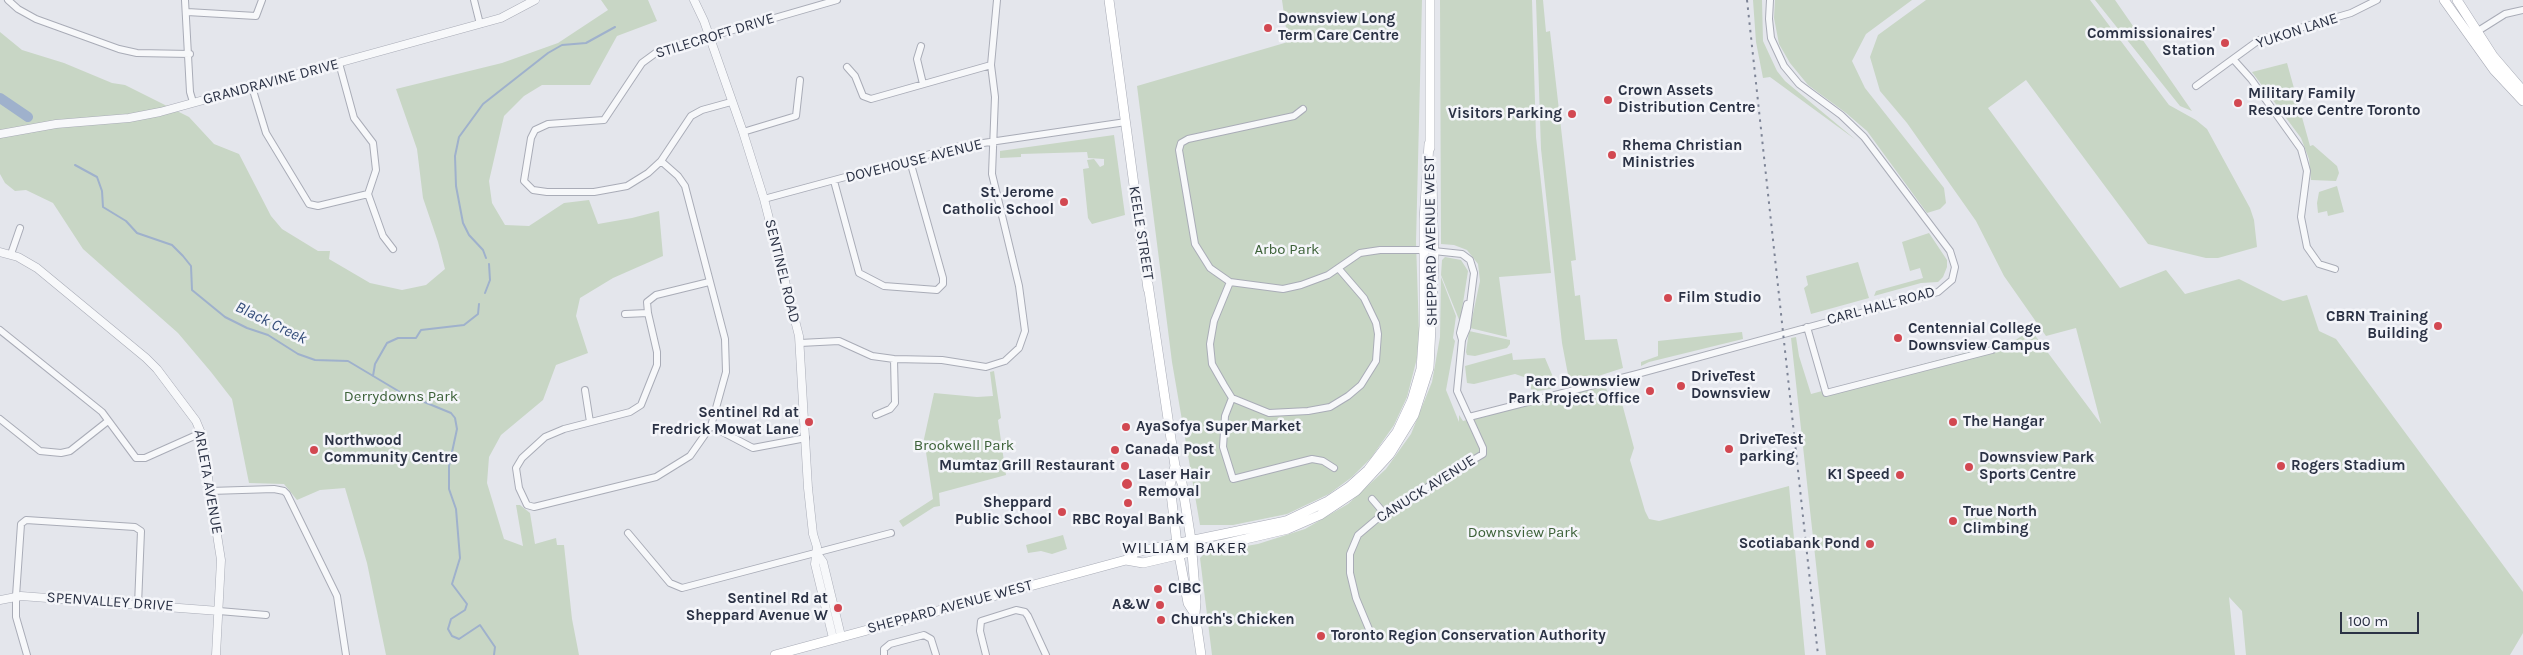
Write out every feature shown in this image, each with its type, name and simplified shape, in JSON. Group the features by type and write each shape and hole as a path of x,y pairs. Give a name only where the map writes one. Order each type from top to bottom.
{"main road":[{"name":"KEELE STREET","path":"1109,0 1175,466 1182,483 1191,540 1196,602 1195,614 1201,655"},
{"name":"SHEPPARD AVENUE WEST","path":"1126,560 1143,563 1267,536 1320,515 1356,491 1390,454 1414,415 1428,368 1434,251 1430,144 1430,0"},
{"path":"2444,0 2494,70 2523,101"},
{"path":"2457,0 2493,56 2523,91"},
{"name":"SHEPPARD AVENUE WEST","path":"775,655 791,653 837,637 1126,560 1136,552 1286,521 1309,512 1349,487 1383,452 1408,411 1421,369 1424,333 1424,250 1430,144"},
{"name":"KEELE STREET","path":"1175,466 1170,485 1179,555 1188,603 1195,614"}],"street":[{"path":"8,0 18,9 36,19 119,49 137,53 190,54"},
{"path":"185,0 190,54 190,92 194,102"},
{"path":"187,12 256,16 262,0"},
{"path":"474,0 480,24"},
{"name":"GRANDRAVINE DRIVE","path":"0,134 56,124 129,118 194,102 501,18 535,0"},
{"name":"SENTINEL ROAD","path":"694,0 710,35 764,199 800,343 808,488 817,554 815,564 837,637"},
{"name":"STILECROFT DRIVE","path":"732,102 702,110 691,116 661,161 648,173 630,185 608,191 540,192 528,187 524,181 531,138 538,128 548,124 593,123 604,120 644,60 657,52 710,35 837,0"},
{"path":"800,343 839,341 872,356 986,366 1009,359 1021,344 1024,324 1016,270 993,181 995,97 991,65 997,0"},
{"name":"CARL HALL ROAD","path":"1469,417 1644,372 1938,292 1952,280 1954,267 1950,251 1859,131 1799,84 1784,66 1772,38 1769,19 1770,0"},
{"name":"YUKON LANE","path":"2196,86 2259,40 2351,13 2377,0"},
{"path":"2478,31 2505,14 2523,10"},
{"path":"921,46 917,59 923,84"},
{"path":"2233,59 2250,79 2301,149 2307,171 2301,217 2307,247 2319,264 2335,269"},
{"path":"339,63 354,118 373,143 376,170 368,194 383,236 393,249"},
{"path":"847,67 855,76 863,96 871,99 991,65"},
{"path":"743,132 796,116 800,80"},
{"path":"252,87 263,126 309,204 318,206 368,194"},
{"path":"1304,109 1294,116 1188,139 1180,146 1195,244 1210,268 1230,282 1283,289 1301,286 1339,269 1354,255 1366,252 1424,250 1457,252 1470,260 1474,273 1472,289 1461,324 1460,333 1462,340 1457,391 1469,417"},
{"name":"DOVEHOUSE AVENUE","path":"764,199 956,147 1126,122"},
{"path":"661,161 678,176 685,186 727,346 724,384 710,426 690,456 656,477 534,507 527,505 522,498 517,481 516,468 520,461 549,434 630,412 641,405 658,365 658,352 647,302 656,295 710,282"},
{"path":"834,181 859,273 884,286 937,290 942,284 943,278 910,161"},
{"path":"10,254 20,228"},
{"name":"ARLETA AVENUE","path":"0,252 10,254 38,268 153,364 196,420 200,433 222,560 216,655"},
{"path":"1230,282 1212,327 1210,351 1214,370 1232,398 1275,414 1308,412 1334,405 1361,385 1376,361 1377,328 1364,298 1339,269"},
{"path":"625,314 648,313"},
{"path":"1807,327 1826,393 1992,350"},
{"path":"0,330 102,412 136,458 141,460 200,433"},
{"path":"876,415 890,409 894,403 894,359"},
{"path":"585,390 590,422"},
{"path":"1232,398 1225,416 1223,447 1226,450 1233,480 1312,459 1324,461 1334,468"},
{"name":"CANUCK AVENUE","path":"1371,634 1356,598 1349,563 1354,543 1358,535 1384,513 1483,454 1483,448 1469,417"},
{"path":"0,420 40,451 61,453 70,451 108,421"},
{"path":"710,426 753,448 806,438"},
{"path":"210,491 274,489 284,491 287,494 337,596 346,655"},
{"path":"1372,499 1384,513"},
{"path":"27,655 16,617 21,524 25,521 135,527 142,531 138,605"},
{"path":"628,533 670,583 678,588 817,554 891,533"},
{"name":"SPENVALLEY DRIVE","path":"0,600 16,596 220,611"},
{"path":"986,655 980,631 981,621 1016,610 1025,612 1028,616 1046,655"},
{"path":"220,611 266,615"},
{"path":"884,655 884,649 890,644 924,635 931,639 936,655"}],"green space":[{"name":"Derrydowns Park","path":"601,0 648,0 657,21 617,36 590,85 542,85 524,96 504,116 489,181 492,203 505,225 529,226 564,203 589,200 598,224 659,211 663,256 613,278 580,298 576,316 588,353 556,365 543,400 501,435 489,457 487,483 504,539 523,546 516,505 520,505 530,513 535,544 556,538 557,545 564,545 572,619 579,655 386,655 367,563 345,488 320,490 297,500 284,484 249,483 232,399 211,372 178,333 83,249 53,203 26,190 15,191 5,183 0,174 0,32 22,50 64,63 112,83 125,85 189,117 214,144 239,154 271,216 282,229 318,251 330,251 329,259 370,283 402,290 426,285 445,269 423,198 417,149 396,89 502,63 558,43 608,10"},
{"name":"Arbo Park","path":"1282,0 1422,0 1416,242 1419,333 1417,358 1407,397 1394,425 1371,458 1352,477 1329,494 1287,514 1233,525 1200,525 1172,362 1137,86 1288,42"},
{"path":"1440,0 1532,0 1536,137 1551,273 1499,277 1507,337 1470,328 1480,281 1478,264 1467,250 1454,245 1441,244"},
{"path":"1536,0 1543,0 1546,32 1550,31 1576,260 1571,261 1575,296 1580,295 1585,340 1617,339 1623,368 1586,380 1584,376 1569,380 1562,343 1541,149"},
{"path":"1753,0 1762,0 1763,41 1777,71 1785,81 1856,140 1770,77 1763,78 1756,42"},
{"path":"1775,0 1912,0 1866,34 1852,61 1865,88 1944,188 1946,203 1940,209 1927,213 1867,131 1808,85 1790,63 1779,44 1774,18"},
{"path":"1926,0 2090,0 2169,105 2196,120 2207,129 2250,208 2254,220 2257,247 2218,258 2206,258 2148,244 2026,80 1988,108 2120,288 2166,270 2185,294 2239,279 2283,301 2307,295 2319,331 2336,339 2523,592 2523,633 2510,655 2246,655 2242,611 2229,597 2235,655 1826,655 1791,338 1796,337 1799,356 1811,394 2017,339 2031,330 2101,424 2076,328 2046,336 2004,276 1976,221 1907,123 1880,91 1870,57 1878,35"},
{"path":"2095,0 2115,0 2192,111 2180,106"},
{"path":"2287,63 2310,146 2313,145 2337,166 2339,173 2336,181 2311,180 2309,159 2301,138 2252,72"},
{"path":"1114,135 1125,215 1092,224 1088,218 1083,169 1089,168 1087,160 1094,159 1100,167 1104,165 1104,159 1088,158 1087,152 1021,154 1021,157 1000,158 1000,151"},
{"path":"2337,186 2344,212 2328,216 2327,211 2318,213 2319,192"},
{"path":"1929,233 1947,260 1947,267 1943,277 1938,282 1921,283 1874,296 1876,291 1923,278 1920,268 1910,271 1902,242"},
{"path":"1445,257 1461,260 1468,271 1460,322 1441,275 1442,260"},
{"path":"1858,262 1869,298 1811,314 1804,288 1808,285 1806,276"},
{"name":"Downsview Park","path":"1441,277 1456,316 1453,338 1455,341 1446,390 1459,422 1459,415 1463,421 1605,385 1610,399 1620,396 1634,448 1630,460 1649,519 1659,521 1789,486 1805,655 1212,655 1200,558 1205,553 1258,544 1305,529 1348,504 1386,469 1411,434 1432,382 1440,337"},
{"path":"1469,331 1510,340 1510,344 1507,348 1475,356 1467,355"},
{"path":"1742,332 1743,339 1649,362 1641,366 1641,362 1658,356 1658,341"},
{"path":"1512,353 1513,360 1545,358 1556,384 1555,388 1533,392 1524,377 1515,374 1474,384 1467,383 1465,366"},
{"name":"Brookwell Park","path":"994,371 1001,418 998,420 1006,475 939,493 940,506 934,507 903,527 899,521 933,499 924,439 934,393 977,397 993,396 990,372"},
{"path":"1063,535 1067,549 1052,554 1041,551 1028,553 1026,545"}],"waterway":[{"path":"486,258 483,250 469,235 463,223 456,186 455,156 459,137 483,104 548,53 562,45 586,43 615,27"},
{"name":"Black Creek","path":"0,98 28,117"},
{"name":"Black Creek","path":"75,165 97,177 102,191 103,207 126,221 137,233 172,245 183,256 191,266 192,290 225,317 247,328 268,335 298,354 315,360 348,361 400,392 451,413 455,418 457,429 449,466 449,489 456,509 460,558 452,584 467,604 465,610 451,619 448,629 452,636 459,639 480,625 495,647 494,655"},
{"path":"485,293 490,280 489,264"},
{"path":"373,376 375,364 387,343 398,338 416,338 421,330 464,325 478,314 479,304"}],"railway":[{"path":"1747,0 1818,655"}],"place":[{"name":"Downsview Long Term Care Centre","path":"1268,28"},
{"name":"Commissionaires' Station","path":"2225,43"},
{"name":"Crown Assets Distribution Centre","path":"1608,100"},
{"name":"Military Family Resource Centre Toronto","path":"2238,103"},
{"name":"Visitors Parking","path":"1572,114"},
{"name":"Rhema Christian Ministries","path":"1612,155"},
{"name":"St. Jerome Catholic School","path":"1064,202"},
{"name":"Film Studio","path":"1668,298"},
{"name":"CBRN Training Building","path":"2438,326"},
{"name":"Centennial College Downsview Campus","path":"1898,338"},
{"name":"DriveTest Downsview","path":"1681,386"},
{"name":"Parc Downsview Park Project Office","path":"1650,391"},
{"name":"Sentinel Rd at Fredrick Mowat Lane","path":"809,422"},
{"name":"The Hangar","path":"1953,422"},
{"name":"AyaSofya Super Market","path":"1126,427"},
{"name":"DriveTest parking","path":"1729,449"},
{"name":"Northwood Community Centre","path":"314,450"},
{"name":"Canada Post","path":"1115,450"},
{"name":"Mumtaz Grill Restaurant","path":"1125,466"},
{"name":"Rogers Stadium","path":"2281,466"},
{"name":"Downsview Park Sports Centre","path":"1969,467"},
{"name":"K1 Speed","path":"1900,475"},
{"name":"Laser Hair Removal","path":"1127,484"},
{"name":"RBC Royal Bank","path":"1128,503"},
{"name":"Sheppard Public School","path":"1062,512"},
{"name":"True North Climbing","path":"1953,521"},
{"name":"Scotiabank Pond","path":"1870,544"},
{"name":"CIBC","path":"1158,589"},
{"name":"A&W","path":"1160,605"},
{"name":"Sentinel Rd at Sheppard Avenue W","path":"838,608"},
{"name":"Church's Chicken","path":"1161,620"},
{"name":"Toronto Region Conservation Authority","path":"1321,636"}],"district":[{"name":"WILLIAM BAKER","path":"1185,548"}]}
